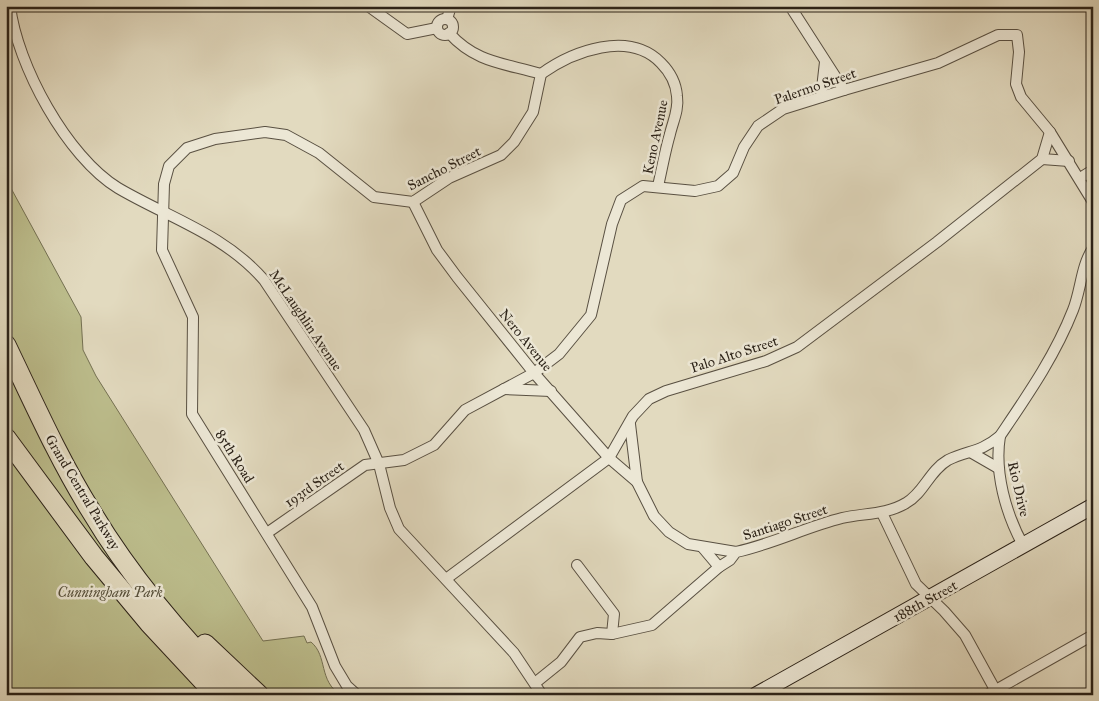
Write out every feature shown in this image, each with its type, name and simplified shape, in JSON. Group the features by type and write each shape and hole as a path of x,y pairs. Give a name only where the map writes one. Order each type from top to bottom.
{"highway":[{"name":"Grand Central Parkway","path":"6,345 43,424 92,512 150,596 194,648 239,695"},
{"path":"6,366 43,424"},
{"path":"6,426 33,475"},
{"name":"Grand Central Parkway","path":"6,438 94,557 149,623 216,695"},
{"path":"150,596 259,695"}],"street":[{"name":"McLaughlin Avenue","path":"10,6 15,34 24,60 45,100 70,141 88,165 106,180 224,244 247,262 264,280 361,425 379,464 396,523 514,653 541,694"},
{"path":"155,6 162,6"},
{"path":"368,6 407,34 437,28"},
{"path":"447,19 451,6"},
{"path":"790,6 844,90"},
{"path":"437,28 439,22 447,19"},
{"path":"447,19 452,25 449,33"},
{"path":"437,28 441,34 449,33"},
{"path":"449,33 464,48 480,58 541,74"},
{"name":"Palermo Street","path":"379,464 404,460 434,445 466,410 534,373 559,354 591,315 612,224 621,200 644,186 695,191 718,186 733,173 744,147 758,126 783,110 938,63 998,34 1017,35 1019,52 1016,84 1021,97 1050,132"},
{"name":"Keno Avenue","path":"541,74 567,57 594,49 611,47 638,48 656,57 672,77 677,97 676,116 670,132 658,186"},
{"path":"821,97 825,62"},
{"name":"Sancho Street","path":"163,210 164,184 169,166 187,148 215,139 265,132 286,135 319,153 374,197 413,202 449,178 501,155 514,142 532,112 541,74"},
{"path":"1050,132 1042,159 1069,161"},
{"path":"1050,132 1093,202"},
{"name":"Palo Alto Street","path":"446,579 609,458 640,406 649,399 666,391 766,361 797,347 937,242 1042,159"},
{"path":"1080,178 1093,170"},
{"name":"Nero Avenue","path":"413,202 437,250 534,373 609,458 637,482"},
{"name":"85th Road","path":"163,210 162,250 193,317 192,414 268,533 312,607 334,666 347,686 357,695"},
{"name":"Santiago Street","path":"535,683 561,662 580,638 597,633 612,634 652,625 719,567 730,560 736,552 835,520 882,513 904,504 919,494 932,474 944,463 960,455 972,453 1000,436 1046,368 1074,309 1088,256 1093,248"},
{"path":"503,389 551,391"},
{"name":"Nero Avenue","path":"630,424 637,482 654,516 669,532 688,544 736,552"},
{"name":"Rio Drive","path":"1000,436 998,468 1014,530 1023,545"},
{"path":"972,453 998,468"},
{"name":"193rd Street","path":"268,533 365,465 379,464"},
{"name":"188th Street","path":"756,695 1093,506"},
{"path":"882,513 916,584 931,597 965,635 994,693 1093,635"},
{"name":"Nero Avenue","path":"703,548 719,567"},
{"path":"577,564 614,614 612,634"}],"green space":[{"name":"Cunningham Park","path":"6,179 81,317 83,350 96,376 263,641 304,636 307,643 311,642 320,654 329,683 341,695 6,695"}]}
